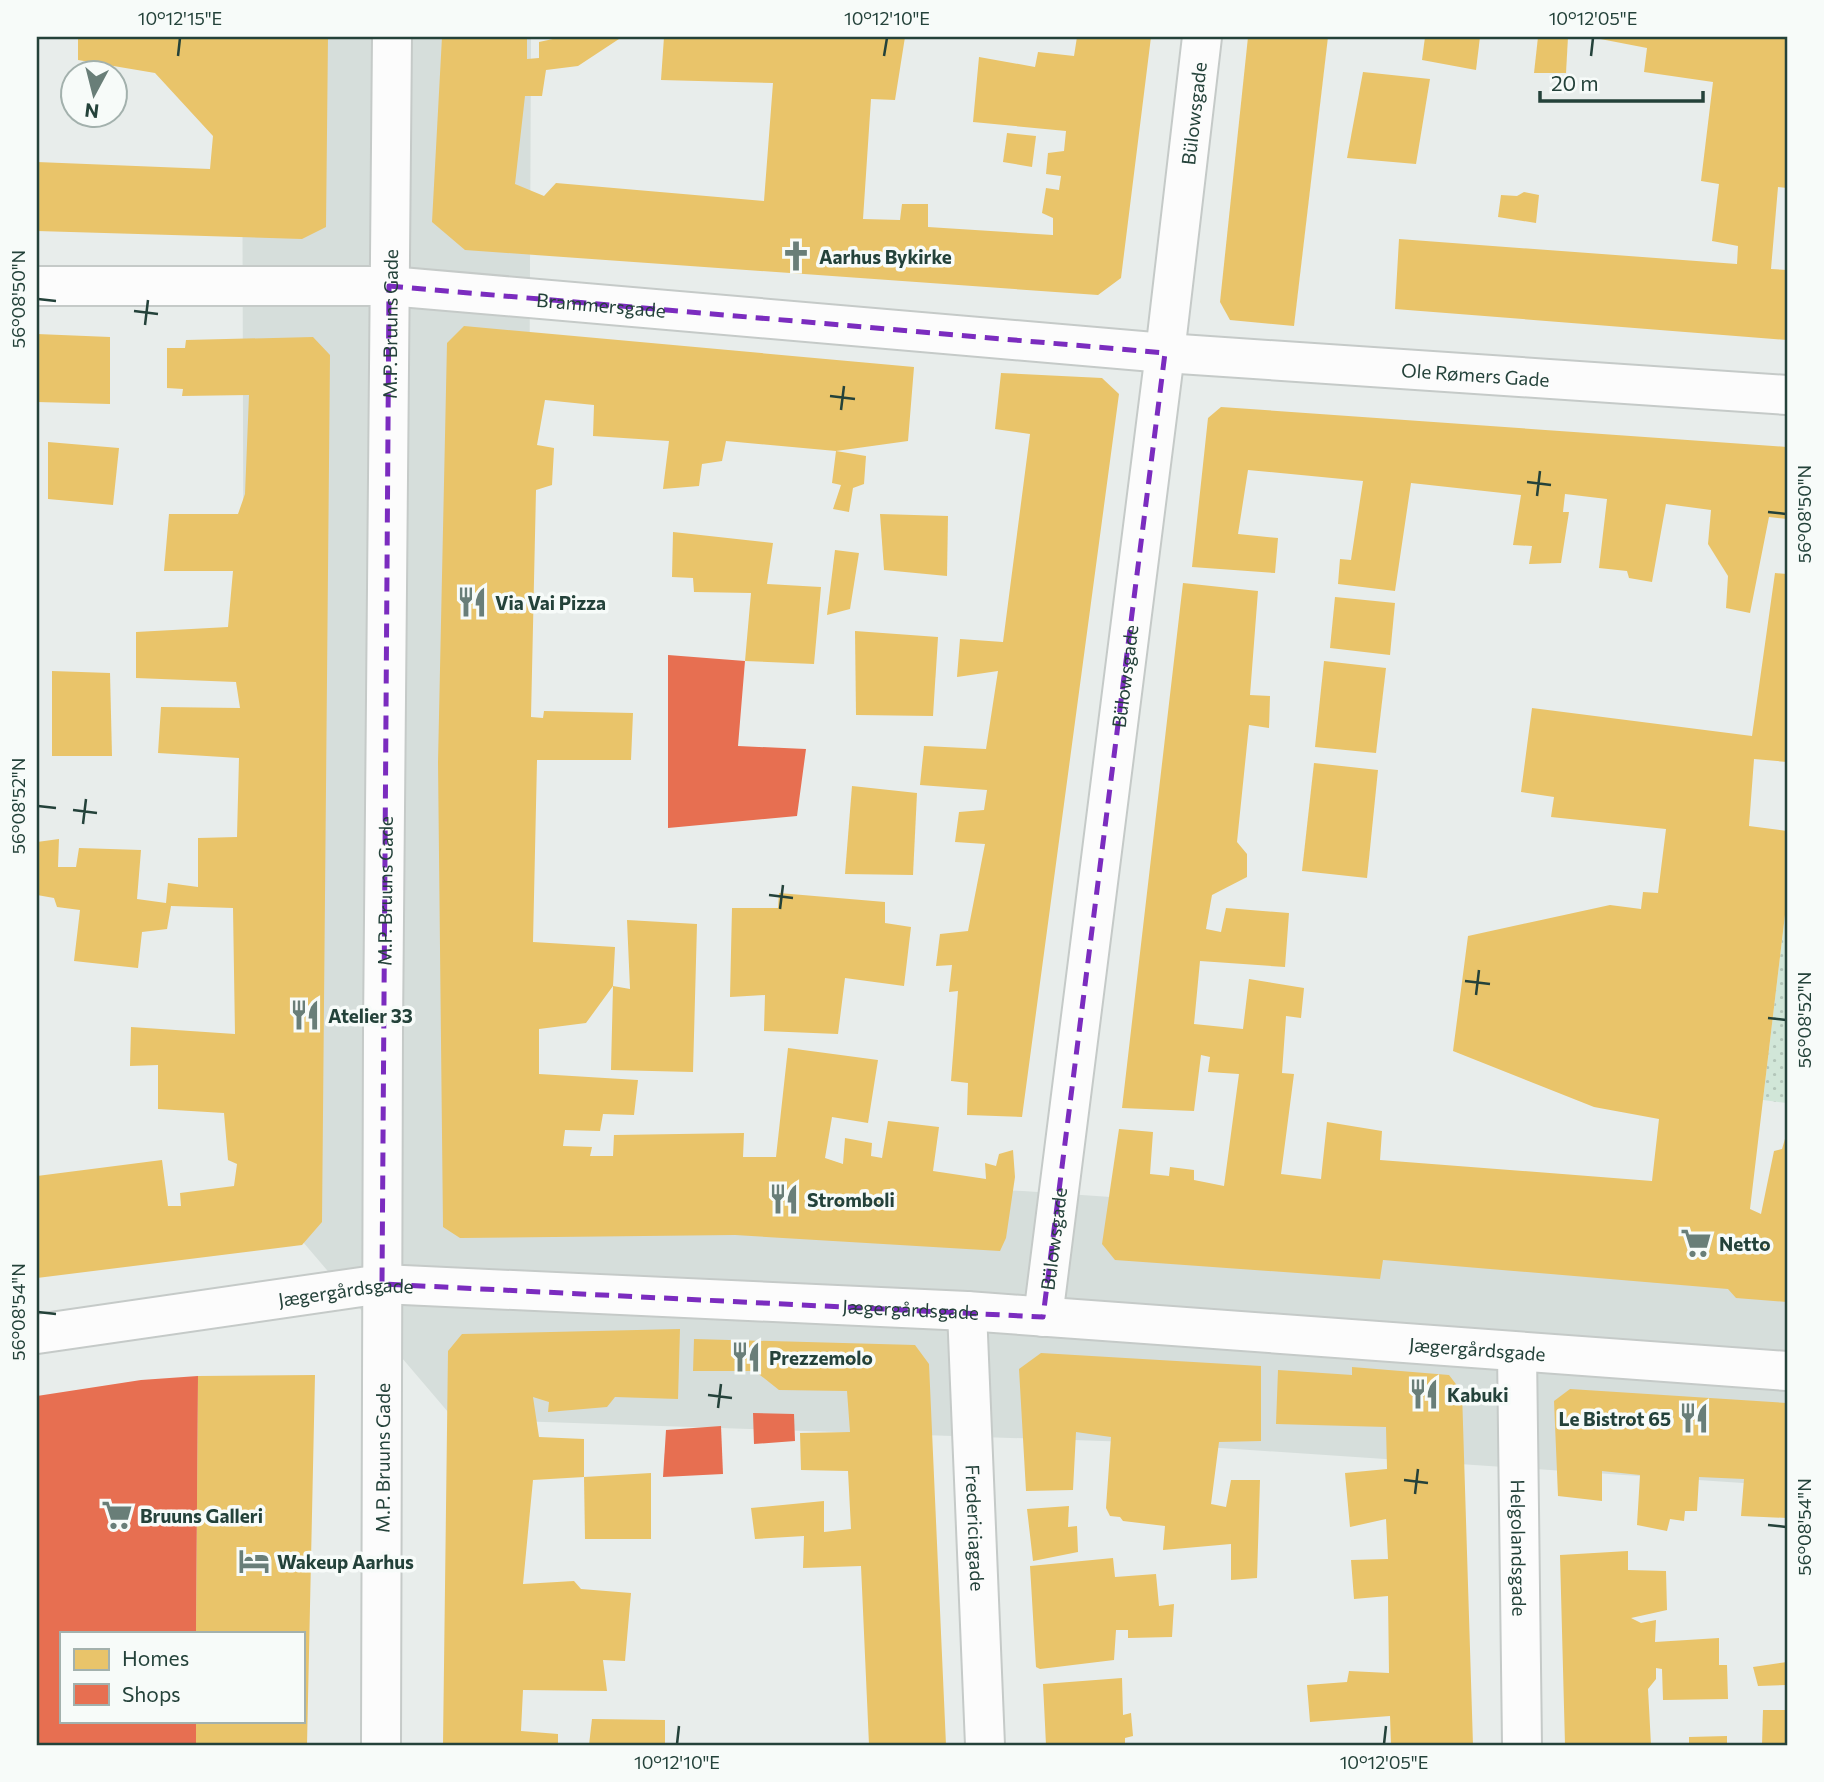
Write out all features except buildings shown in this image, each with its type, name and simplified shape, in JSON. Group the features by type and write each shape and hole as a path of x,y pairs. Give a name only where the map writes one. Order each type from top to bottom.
{"street":[{"name":"M.P. Bruuns Gade","path":"380,1745 392,37"},
{"name":"Bülowsgade","path":"1042,1317 1165,354 1202,37"},
{"name":"Brammersgade","path":"37,286 389,286 1165,354"},
{"name":"Ole Rømers Gade","path":"1165,354 1787,395"},
{"name":"Jægergårdsgade","path":"37,1334 382,1284 967,1311 1787,1371"},
{"name":"Fredericiagade","path":"967,1311 985,1745"},
{"name":"Helgolandsgade","path":"1517,1352 1521,1745"}],"highlighted area":[{"path":"389,286 1165,353 1043,1317 382,1284"}],"shaded area":[{"path":"242,37 531,37 526,1177 1023,1191 1787,1243 1787,1486 1131,1442 454,1419 245,1174"}],"green space":[{"path":"1787,898 1787,1103 1763,1100"}],"place":[{"name":"Aarhus Bykirke","path":"796,256"},
{"name":"Via Vai Pizza","path":"472,602"},
{"name":"Atelier 33","path":"305,1015"},
{"name":"Stromboli","path":"784,1199"},
{"name":"Netto","path":"1696,1243"},
{"name":"Prezzemolo","path":"746,1357"},
{"name":"Kabuki","path":"1424,1394"},
{"name":"Le Bistrot 65","path":"1694,1418"},
{"name":"Bruuns Galleri","path":"117,1515"},
{"name":"Wakeup Aarhus","path":"254,1561"}]}
